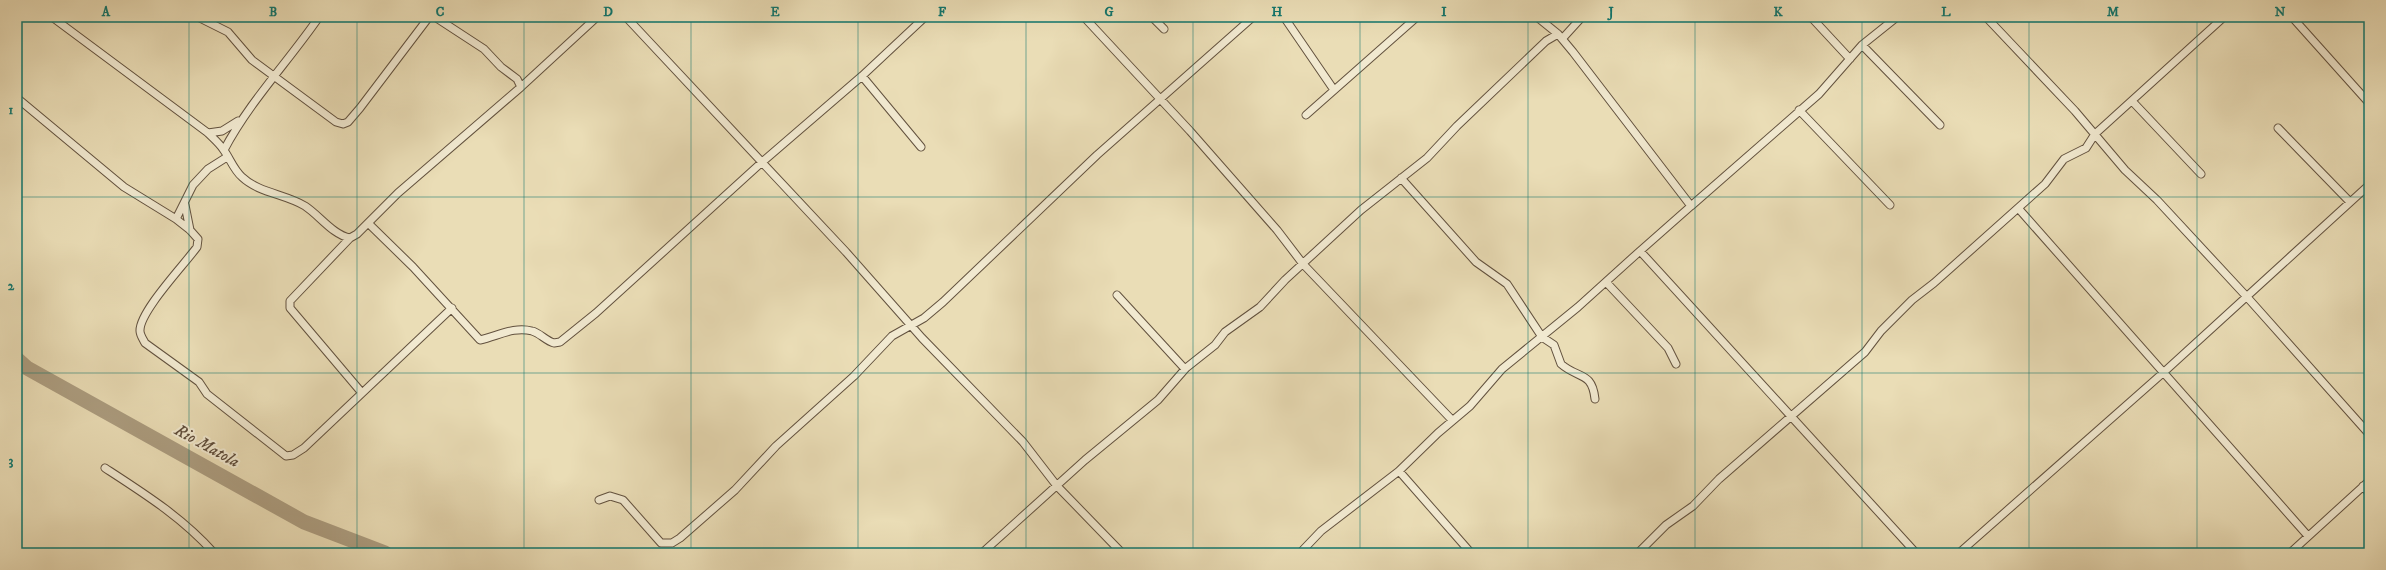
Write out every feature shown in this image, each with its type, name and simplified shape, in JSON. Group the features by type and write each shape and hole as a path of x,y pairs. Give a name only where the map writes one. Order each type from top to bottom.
{"street":[{"path":"52,17 208,133 226,153 241,176 248,182 293,199 306,207 336,231 350,238"},
{"path":"198,17 228,32 252,60 336,122 346,124 429,17"},
{"path":"176,219 185,205 188,193 208,169 226,153 240,120 300,45 319,17"},
{"path":"435,17 484,49 501,67 517,79 521,87"},
{"path":"362,393 290,308 290,301 350,238 368,223 398,193 521,87 597,17"},
{"path":"626,17 846,252 911,326 1023,442 1057,486 1122,553"},
{"path":"368,223 413,267 480,340 511,330 523,330 534,332 554,344 560,342 596,313 762,163 862,76 925,17"},
{"path":"1084,17 1159,100 1190,131 1277,230 1303,264 1452,420"},
{"path":"1152,17 1164,29"},
{"path":"599,500 610,496 623,500 661,543 672,543 735,490 776,446 854,376 892,336 924,318 943,302 1052,197 1253,17"},
{"path":"1284,17 1334,90"},
{"path":"1306,115 1417,17"},
{"path":"1536,17 1560,36 1691,206"},
{"path":"982,553 1057,486 1158,400 1185,369 1215,345 1226,332 1260,307 1303,264 1361,210 1427,158 1462,120 1511,76 1546,41 1560,36 1582,17"},
{"path":"1811,17 1850,59"},
{"path":"1300,553 1321,531 1399,471 1452,420 1470,406 1502,369 1606,282 1799,110 1819,94 1862,45 1897,17"},
{"path":"1986,17 2095,134 2125,170 2157,200 2247,297 2369,434"},
{"path":"1638,553 1666,525 1693,506 1719,479 1865,352 1881,331 1912,300 1934,283 2045,184 2064,159 2086,148 2095,134 2224,17"},
{"path":"2292,17 2369,103"},
{"path":"1546,41 1548,26"},
{"path":"1862,45 1940,125"},
{"path":"862,76 921,147"},
{"path":"517,79 530,79"},
{"path":"17,98 124,187 176,219 190,230 198,239 199,244 178,272 153,301 141,323 139,333 144,342 199,382 207,394 286,456 293,455 304,448 452,308"},
{"path":"2132,101 2201,174"},
{"path":"1799,110 1890,205"},
{"path":"208,133 222,131 240,120"},
{"path":"2278,128 2350,202"},
{"path":"1401,178 1476,262 1507,284 1542,337 1554,345 1558,359 1564,367 1589,380 1593,386 1595,399"},
{"path":"1959,553 2164,372 2369,185"},
{"path":"185,205 190,230"},
{"path":"2018,208 2308,536"},
{"path":"1640,251 1916,553"},
{"path":"1606,282 1668,348 1676,364"},
{"path":"1117,295 1185,369"},
{"path":"105,468 162,504 202,539 214,553"},
{"path":"1399,471 1471,553"},
{"path":"2290,553 2369,481"},
{"path":"2363,486 2369,493"}],"waterway":[{"name":"Rio Matola","path":"17,359 27,368 304,522 385,553"}]}
